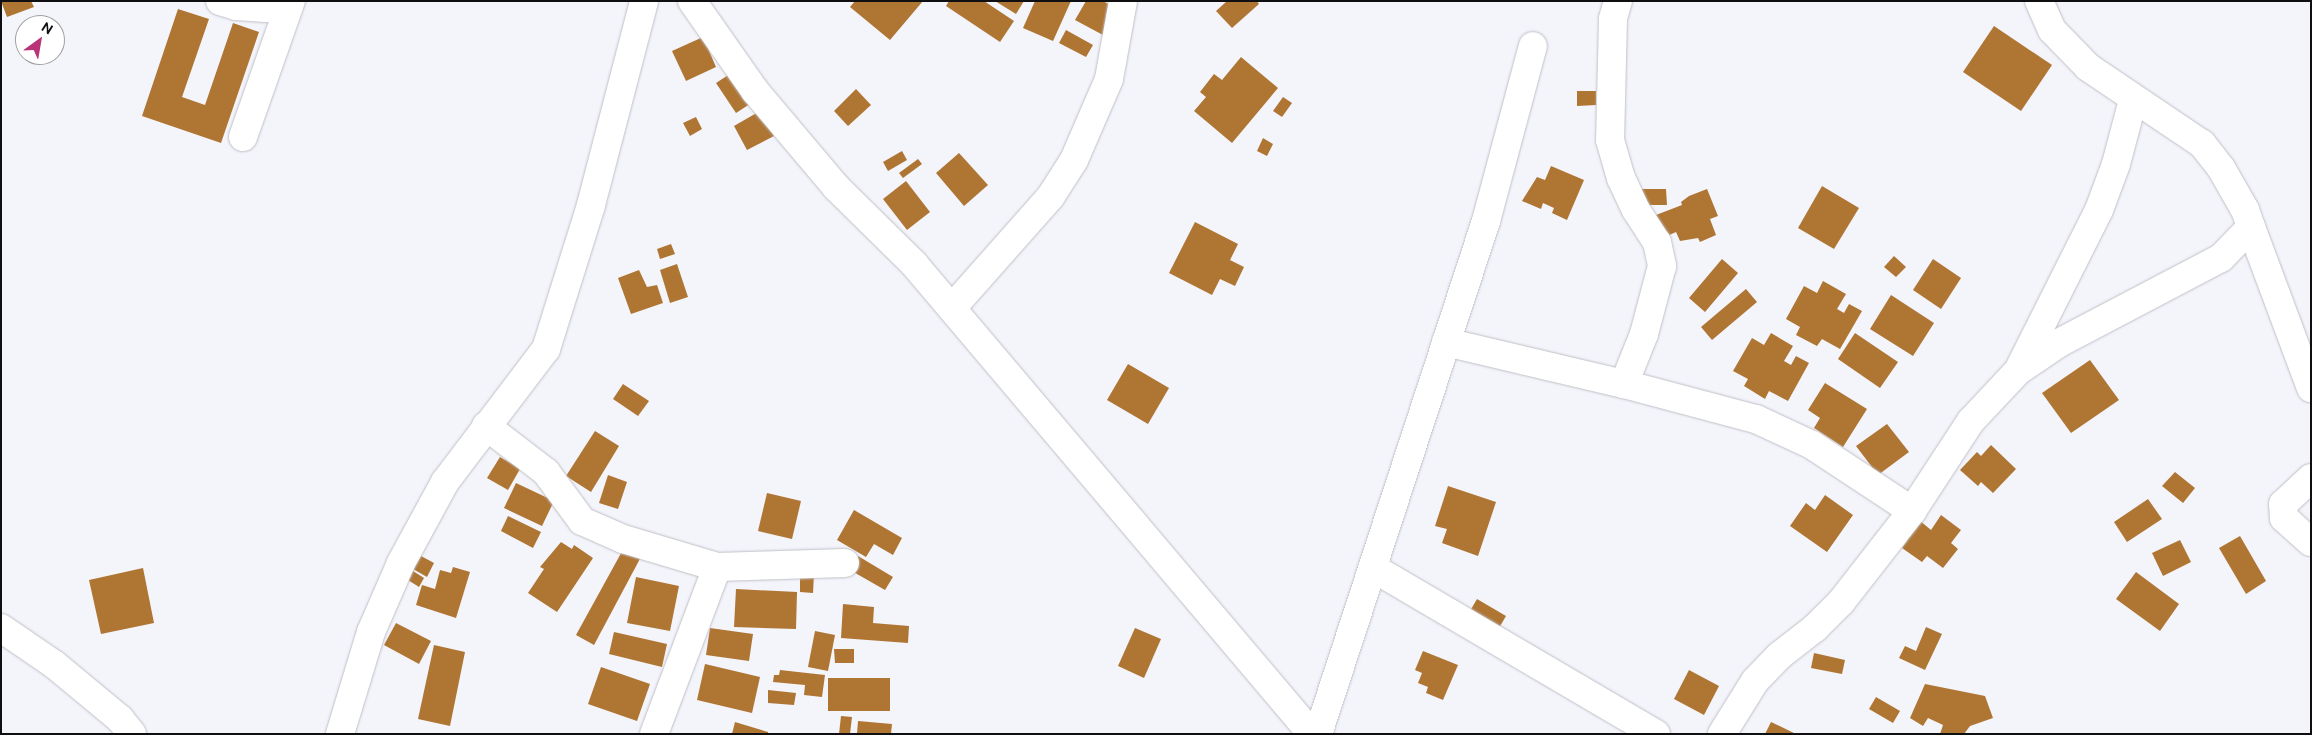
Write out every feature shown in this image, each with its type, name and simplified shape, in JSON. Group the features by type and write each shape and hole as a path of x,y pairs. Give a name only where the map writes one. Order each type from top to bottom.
{"street":[{"path":"220,1 236,6 266,8 282,1"},
{"path":"243,137 291,1"},
{"path":"340,734 371,632 401,563 445,482 546,348 559,314 629,66 644,1"},
{"path":"692,1 755,91 836,186 914,264 1312,734"},
{"path":"952,308 1051,196 1074,160 1109,79 1123,1"},
{"path":"1618,1 1613,19 1610,140 1621,178 1636,210 1657,242 1662,266 1644,334 1624,384"},
{"path":"2039,1 2052,30 2067,50 2133,100 2179,126 2202,144 2221,168 2245,210 2311,388"},
{"path":"1318,734 1486,221 1533,46"},
{"path":"2018,370 2099,210 2116,164 2133,100"},
{"path":"1722,734 1755,681 1841,602 1912,511 1971,421 2018,370 2059,342 2221,258 2251,227"},
{"path":"1446,342 1624,384 1756,419 1812,444 1912,511"},
{"path":"486,426 546,472 585,523 623,539 717,567 845,563"},
{"path":"2311,478 2283,504 2284,518 2311,542"},
{"path":"654,734 717,567"},
{"path":"1373,568 1656,734"},
{"path":"1,628 55,665 120,719 132,734"}],"building":[{"path":"1,1 31,1 34,7 7,17"},
{"path":"855,1 923,1 890,40 850,7"},
{"path":"949,1 984,1 1014,21 1000,42 946,6"},
{"path":"995,1 1024,1 1016,14"},
{"path":"1035,1 1071,1 1053,41 1023,28"},
{"path":"1086,1 1103,1 1117,9 1103,35 1075,20"},
{"path":"1227,1 1257,1 1259,4 1232,28 1216,11"},
{"path":"178,9 209,19 182,97 205,105 233,23 259,32 221,143 142,116"},
{"path":"1994,26 2052,65 2021,111 1963,72"},
{"path":"1066,30 1093,45 1086,57 1059,43"},
{"path":"703,37 716,67 686,81 672,51"},
{"path":"1241,57 1278,88 1232,143 1194,111 1206,97 1200,92 1214,74 1222,80"},
{"path":"736,70 756,100 736,113 716,83"},
{"path":"856,89 871,105 848,126 834,111"},
{"path":"1577,91 1596,91 1596,105 1577,106"},
{"path":"1283,97 1292,103 1282,117 1273,111"},
{"path":"760,111 774,136 747,150 734,126"},
{"path":"696,117 702,129 690,136 683,123"},
{"path":"1263,138 1273,144 1267,156 1257,151"},
{"path":"902,151 907,160 888,171 883,162"},
{"path":"959,153 988,185 964,206 936,173"},
{"path":"918,159 922,164 903,178 899,173"},
{"path":"1551,166 1584,180 1567,220 1552,213 1554,208 1543,203 1541,209 1522,201 1537,177 1545,180"},
{"path":"906,181 930,212 907,230 883,199"},
{"path":"1822,186 1859,208 1834,249 1798,228"},
{"path":"1642,189 1666,189 1667,205 1642,205"},
{"path":"1707,189 1718,216 1710,219 1716,235 1700,242 1698,238 1680,241 1676,232 1665,237 1656,215 1682,205 1681,202 1689,196"},
{"path":"1195,222 1238,244 1230,260 1244,267 1235,286 1220,279 1212,295 1169,273"},
{"path":"671,244 675,254 660,259 657,249"},
{"path":"1894,256 1906,267 1896,277 1884,267"},
{"path":"1722,259 1738,273 1705,312 1689,298"},
{"path":"1933,259 1961,278 1941,309 1913,290"},
{"path":"677,264 688,297 670,303 660,270"},
{"path":"639,270 647,287 657,285 663,303 631,314 618,278"},
{"path":"1823,281 1846,294 1837,309 1844,313 1849,304 1862,311 1840,349 1822,339 1817,346 1796,335 1800,327 1786,319 1804,286 1817,293"},
{"path":"1746,289 1757,302 1712,340 1701,327"},
{"path":"1891,295 1934,323 1913,356 1870,329"},
{"path":"1771,333 1793,346 1784,361 1791,365 1796,356 1809,363 1788,401 1769,391 1765,399 1744,386 1748,379 1733,371 1752,338 1764,345"},
{"path":"1855,333 1898,362 1880,388 1838,359"},
{"path":"2090,360 2119,400 2071,433 2042,393"},
{"path":"1128,364 1169,388 1148,424 1107,400"},
{"path":"1825,383 1867,409 1843,447 1814,428 1820,418 1808,410"},
{"path":"623,384 649,401 638,416 613,399"},
{"path":"1887,424 1909,452 1878,475 1856,446"},
{"path":"595,431 619,446 591,492 566,476"},
{"path":"1991,445 2016,469 1993,493 1981,482 1978,486 1960,470 1977,452 1981,456"},
{"path":"500,457 520,469 508,490 487,478"},
{"path":"2175,472 2195,488 2183,503 2162,486"},
{"path":"608,475 627,482 618,509 599,503"},
{"path":"516,483 554,501 542,526 504,508"},
{"path":"1448,486 1496,502 1478,556 1442,543 1447,529 1435,526"},
{"path":"767,493 801,501 792,539 758,531"},
{"path":"1825,495 1853,515 1827,552 1790,526 1806,503 1815,510"},
{"path":"2148,499 2162,519 2127,542 2114,522"},
{"path":"854,510 902,538 893,555 874,544 866,557 837,540"},
{"path":"1941,515 1961,530 1951,543 1958,549 1943,568 1927,556 1922,562 1902,548 1907,541 1904,539 1919,520 1931,530"},
{"path":"508,516 541,532 533,548 501,531"},
{"path":"2240,536 2266,581 2246,594 2219,548"},
{"path":"2180,540 2191,562 2163,576 2152,553"},
{"path":"561,542 572,549 574,545 593,558 557,612 528,593 544,569 540,567"},
{"path":"625,546 642,555 594,645 576,635"},
{"path":"421,556 434,563 427,577 413,569"},
{"path":"858,556 893,577 885,590 850,570"},
{"path":"453,567 470,572 456,618 416,605 422,585 435,589 440,570 451,573"},
{"path":"143,568 154,623 101,634 89,580"},
{"path":"413,571 424,578 419,587 408,580"},
{"path":"2136,572 2179,604 2160,631 2116,599"},
{"path":"800,574 814,574 813,593 800,592"},
{"path":"636,577 679,586 670,631 627,623"},
{"path":"736,589 797,592 796,629 734,627"},
{"path":"1477,599 1506,616 1499,628 1470,611"},
{"path":"843,604 874,607 873,623 909,626 908,643 841,638"},
{"path":"396,623 431,641 419,664 384,645"},
{"path":"1926,627 1942,634 1925,670 1899,658 1905,646 1916,651"},
{"path":"710,628 753,634 749,661 706,655"},
{"path":"1135,628 1161,639 1144,678 1118,666"},
{"path":"815,631 835,635 828,671 808,667"},
{"path":"614,632 667,644 662,667 609,654"},
{"path":"434,645 465,652 450,726 418,719"},
{"path":"834,649 854,649 854,663 835,663"},
{"path":"1423,651 1458,665 1443,700 1426,693 1428,687 1418,683 1422,673 1415,670"},
{"path":"1814,653 1845,660 1842,674 1811,668"},
{"path":"705,664 760,677 752,713 697,700"},
{"path":"601,667 650,684 637,721 588,704"},
{"path":"780,670 825,675 822,697 804,695 805,685 773,682 774,675 779,675"},
{"path":"1689,670 1719,686 1704,715 1674,699"},
{"path":"828,678 890,678 890,711 828,711"},
{"path":"1925,684 1985,696 1993,718 1970,726 1964,734 1940,734 1943,725 1928,718 1923,726 1910,718"},
{"path":"768,690 796,693 794,705 768,703"},
{"path":"1876,697 1900,711 1893,723 1869,709"},
{"path":"841,716 852,717 850,734 839,734"},
{"path":"858,721 892,724 891,734 857,734"},
{"path":"735,722 768,732 768,734 732,734"},
{"path":"1771,722 1796,734 1765,734"}]}
